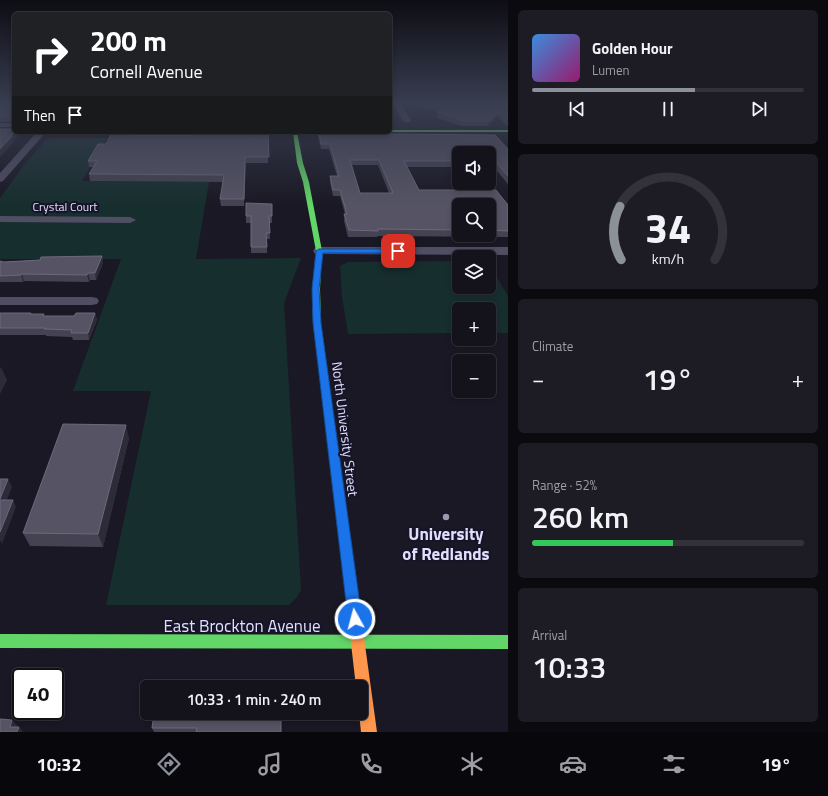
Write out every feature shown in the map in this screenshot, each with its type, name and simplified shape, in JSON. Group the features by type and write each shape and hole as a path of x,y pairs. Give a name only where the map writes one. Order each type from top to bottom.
{"street":[{"path":"0,179 36,138"},
{"name":"North University Street","path":"296,138 319,251 316,289 317,323 369,732"},
{"name":"Crystal Court","path":"0,219 130,220"},
{"path":"319,251 508,251"},
{"path":"0,301 92,301"},
{"name":"East Brockton Avenue","path":"0,641 508,642"}],"green space":[{"path":"51,138 107,138 82,181 209,182 196,259 301,258 284,303 301,590 297,597 289,605 106,605 151,391 73,391 121,259 0,259 0,198 24,165 46,140"},
{"path":"452,261 452,294 496,294 496,276 508,296 508,333 496,333 496,302 452,302 452,333 348,334 342,296 340,266 348,262"}],"building":[{"path":"0,138 10,138 0,149"},
{"path":"109,138 268,138 269,157 245,157 244,199 220,199 224,175 89,174 97,161 88,161 98,144 106,144"},
{"path":"320,138 498,138 508,149 508,176 496,162 496,146 452,146 452,161 404,161 419,190 496,190 508,205 508,231 496,230 496,198 452,198 452,230 349,230 344,214 347,214 340,190 333,190 330,176 339,176 330,144 321,144","holes":["350,160 379,160 393,193 360,193"]},
{"path":"246,203 272,204 272,216 269,216 270,233 266,233 267,247 251,247 251,216 246,216"},
{"path":"102,256 95,273 88,273 87,275 22,274 0,276 0,261 40,260 41,257"},
{"path":"0,313 44,314 43,316 74,316 76,313 95,313 88,333 71,333 72,330 44,329 45,328 0,328"},
{"path":"63,424 126,425 98,534 23,533"},
{"path":"0,479 8,479 0,499"},
{"path":"0,500 13,500 0,532"},
{"path":"0,719 12,720 10,727 19,727 17,732 0,732"},
{"path":"153,720 281,720 281,732 196,732 197,728 152,728"}],"traffic: fast":[{"path":"296,138 319,251 316,289 317,323 348,565"},
{"path":"0,641 508,642"}],"traffic: slow":[{"path":"348,565 369,732"}],"place":[{"name":"University of Redlands","path":"446,517"}],"route":[{"path":"355,619 317,323 316,289 319,251 398,251"}]}
